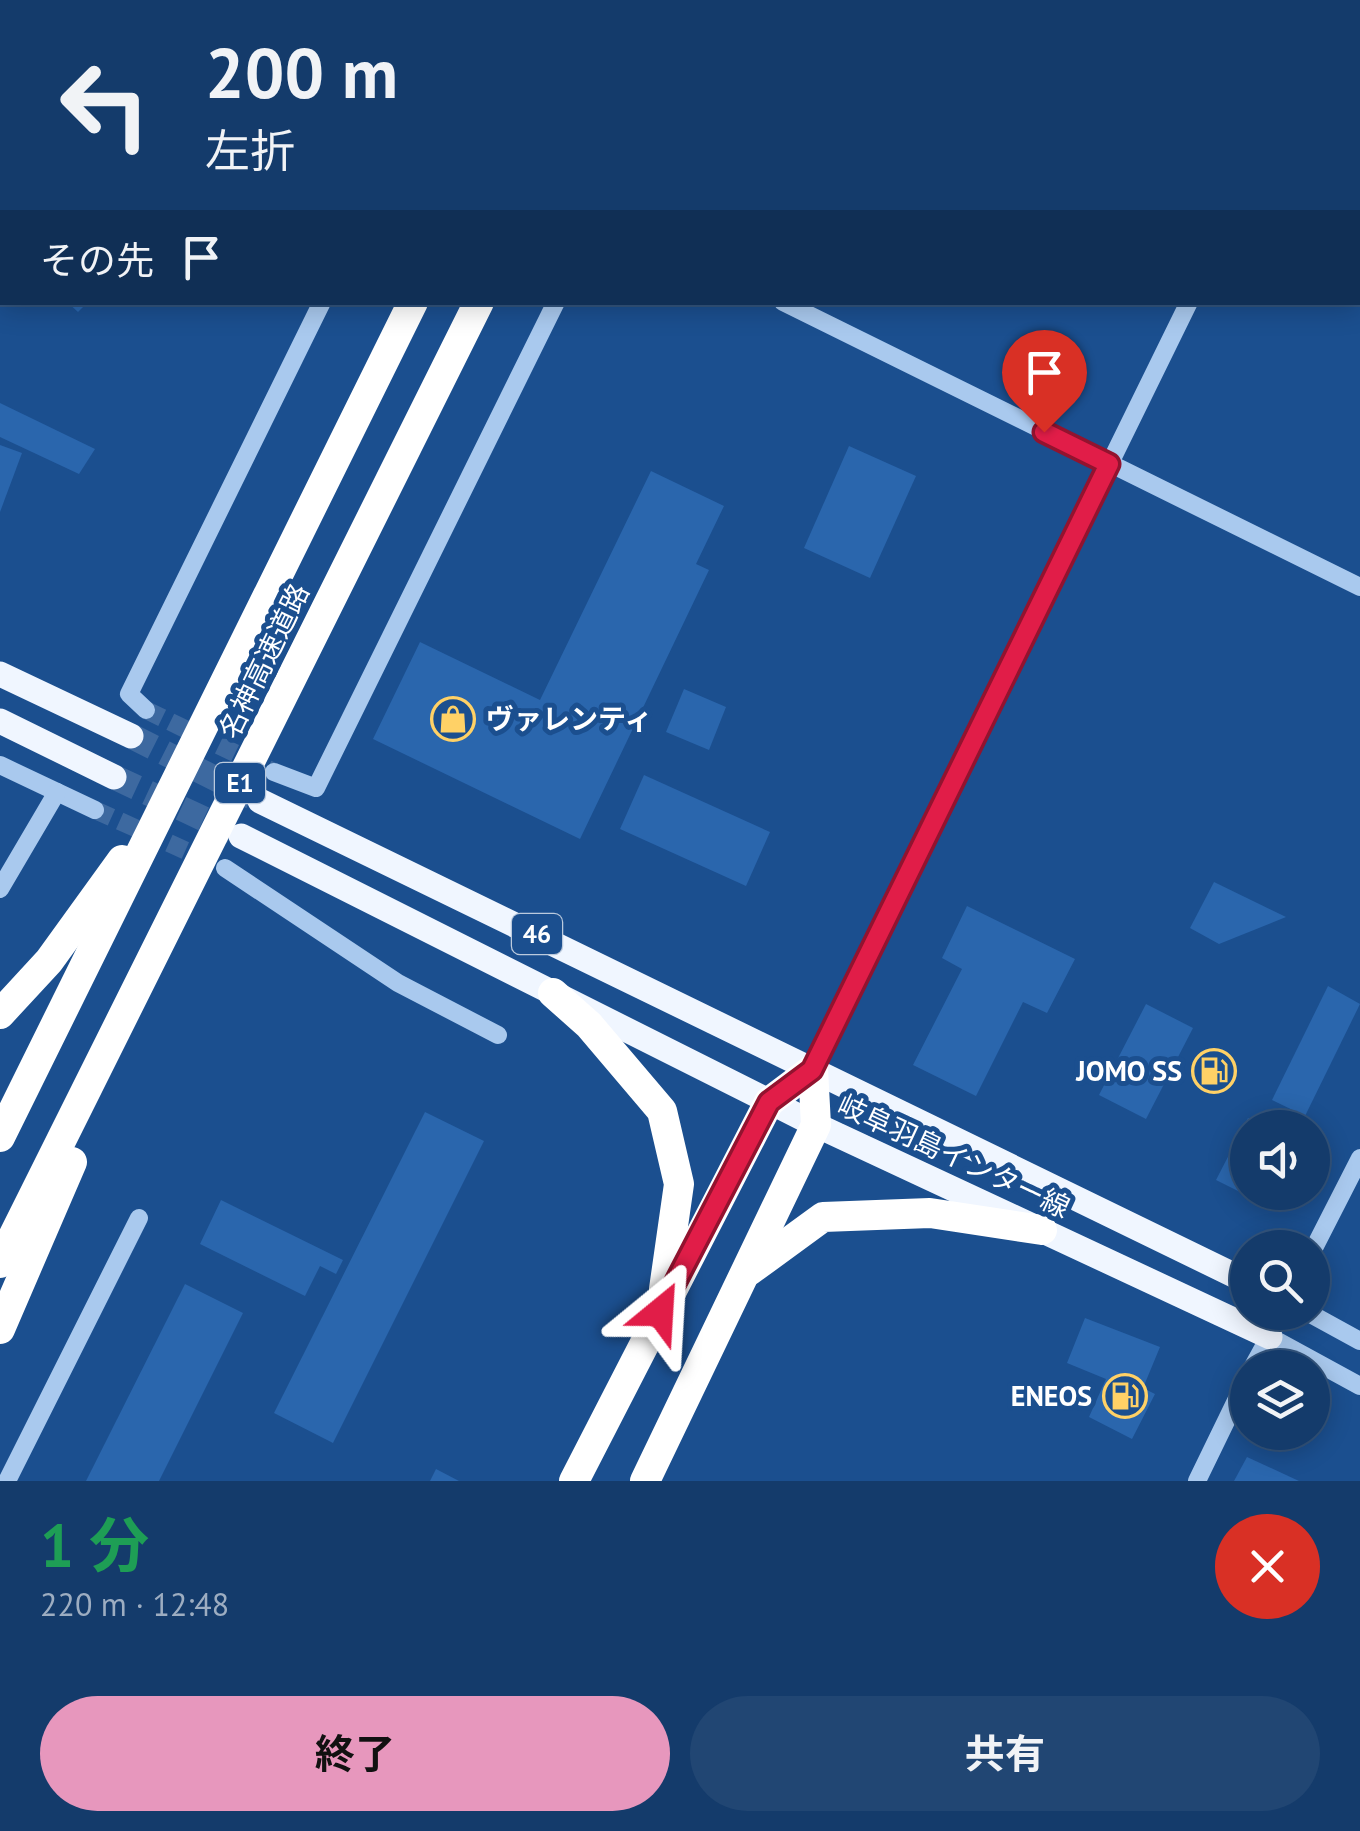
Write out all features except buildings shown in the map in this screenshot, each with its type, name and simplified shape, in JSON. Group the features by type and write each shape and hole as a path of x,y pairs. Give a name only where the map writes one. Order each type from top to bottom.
{"highway":[{"name":"名神高速道路","path":"0,1138 412,305"},
{"name":"名神高速道路","path":"0,1263 214,862 477,305"},
{"path":"0,1014 50,960 176,785"},
{"path":"0,1328 214,862"},
{"path":"554,993 588,1024 662,1112 679,1184 660,1312"},
{"path":"574,1481 769,1102 812,1070"},
{"path":"646,1481 816,1125 812,1070"},
{"path":"744,1275 822,1217 930,1213 1042,1230"}],"main road":[{"path":"0,674 132,736"},
{"path":"0,721 114,777"},
{"name":"岐阜羽島インター線","path":"260,801 1230,1273"},
{"name":"岐阜羽島インター線","path":"241,836 816,1125 1270,1336"}],"street":[{"path":"146,710 128,694 321,305"},
{"path":"274,772 316,788 555,305"},
{"path":"789,305 1360,587"},
{"path":"812,1070 1188,305"},
{"path":"0,765 95,810"},
{"path":"0,889 57,792"},
{"path":"214,862 398,983 498,1035"},
{"path":"1323,1230 1360,1158"},
{"path":"7,1481 139,1218"},
{"path":"1330,1325 1360,1342"},
{"path":"1262,1350 1273,1330"},
{"path":"1270,1336 1360,1386"},
{"path":"1197,1481 1230,1413"}],"tunnel":[{"path":"146,710 274,772"},
{"path":"131,736 252,797"},
{"path":"114,777 232,832"},
{"path":"95,810 209,861"}],"place":[{"name":"ヴァレンティ","path":"453,719"},
{"name":"JOMO SS","path":"1214,1071"},
{"name":"ENEOS","path":"1125,1396"}],"route":[{"path":"660,1312 769,1102 812,1070 1109,464 1044,432"}]}
